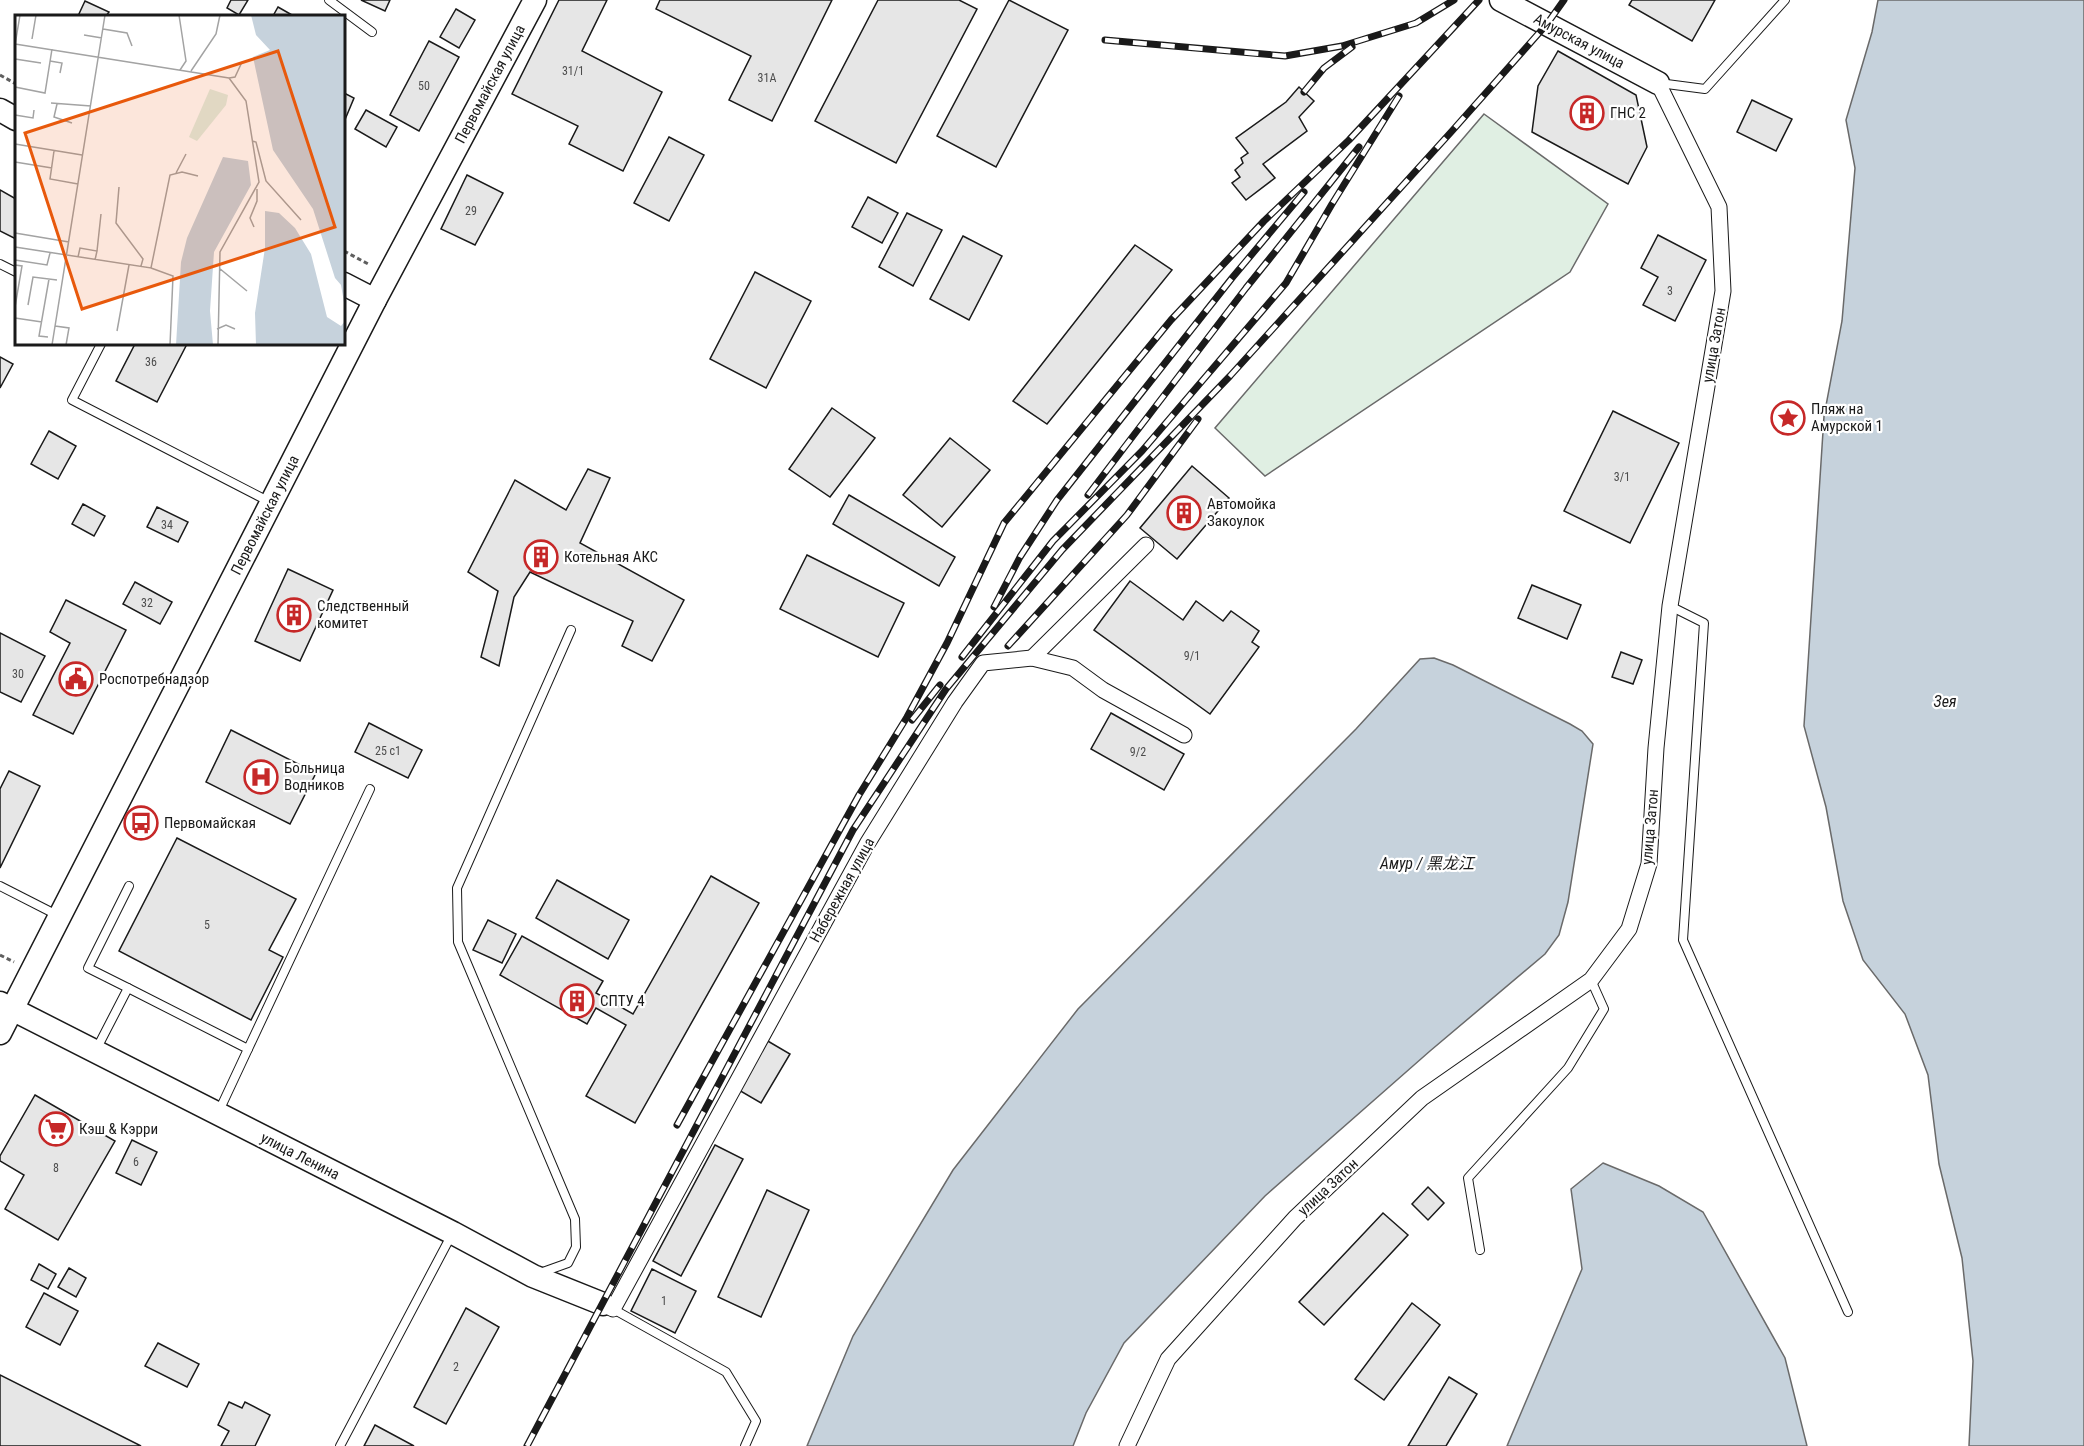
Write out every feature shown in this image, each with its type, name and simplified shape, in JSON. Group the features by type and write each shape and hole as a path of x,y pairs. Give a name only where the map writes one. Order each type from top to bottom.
{"street":[{"name":"Первомайская улица","path":"0,1033 6,1006 60,917 375,300 535,0"},
{"name":"Амурская улица","path":"1501,0 1658,82"},
{"name":"улица Затон","path":"1126,1446 1168,1359 1295,1218 1422,1098 1592,980 1629,929 1649,864 1656,748 1670,606 1723,291 1719,207 1658,82"},
{"path":"0,110 15,118"},
{"path":"345,285 375,300"},
{"path":"1032,658 1146,545"},
{"name":"Набережная улица","path":"608,1306 867,844 983,663 1032,658 1073,668 1103,690 1184,735"},
{"name":"улица Ленина","path":"6,1006 533,1276 608,1306"}],"lane":[{"path":"328,0 372,32"},
{"path":"1658,82 1705,89 1785,0"},
{"path":"0,264 15,272"},
{"path":"100,345 72,400 271,503"},
{"path":"1670,606 1704,623 1683,940 1848,1312"},
{"path":"533,1276 568,1263 576,1247 575,1219 458,942 457,888 571,630"},
{"path":"217,1113 370,789"},
{"path":"0,886 60,917"},
{"path":"129,886 88,968 248,1049"},
{"path":"1480,1250 1468,1178 1568,1068 1604,1009 1592,980"},
{"path":"95,1051 128,988"},
{"path":"340,1446 453,1233"},
{"path":"608,1306 726,1372 756,1421 745,1446"}],"path":[{"path":"0,75 15,83"},
{"path":"345,252 370,265"}],"green space":[{"path":"1484,114 1608,204 1570,272 1265,476 1215,428"}],"water":[{"name":"Зея","path":"1878,0 2084,0 2084,1446 1969,1446 1973,1361 1962,1258 1939,1164 1928,1075 1905,1014 1863,960 1843,901 1826,807 1804,726 1824,416 1842,321 1855,168 1846,120 1872,32"},
{"name":"Амур / 黑龙江","path":"1434,658 1453,665 1570,724 1582,731 1593,744 1568,902 1559,935 1545,954 1430,1051 1265,1196 1124,1343 1086,1413 1073,1446 807,1446 853,1336 953,1170 1078,1009 1356,729 1420,659"},
{"path":"1603,1163 1659,1186 1703,1212 1785,1358 1807,1446 1507,1446 1582,1269 1571,1189"}],"building":[{"path":"231,0 248,0 239,15 227,8"},
{"path":"361,0 390,0 385,11"},
{"path":"559,0 607,0 582,51 662,92 623,171 569,144 578,126 512,94"},
{"path":"660,0 832,0 772,121 729,100 751,56 656,9"},
{"path":"878,0 959,0 977,9 896,163 815,121"},
{"path":"1009,0 1068,30 996,167 937,136"},
{"path":"1632,0 1715,0 1692,41 1629,5"},
{"path":"85,1 109,12 107,15 78,15"},
{"path":"278,7 292,15 274,15"},
{"path":"456,9 475,20 459,48 440,37"},
{"path":"429,41 459,57 419,131 390,115"},
{"name":"ГНС 2","path":"1558,51 1636,95 1647,147 1628,184 1532,132 1538,86"},
{"path":"1299,87 1314,101 1299,117 1307,131 1263,164 1275,178 1246,200 1232,183 1240,177 1235,170 1243,163 1241,158 1248,153 1236,138 1286,102"},
{"path":"345,94 354,98 345,120"},
{"path":"1752,100 1792,119 1776,151 1737,132"},
{"path":"366,110 397,127 386,147 355,129"},
{"path":"669,137 704,155 669,221 634,203"},
{"path":"467,175 503,193 475,245 441,229"},
{"path":"0,190 15,198 15,238 0,231"},
{"path":"868,197 898,213 882,243 852,227"},
{"path":"907,213 942,230 913,286 879,267"},
{"path":"1658,235 1706,260 1675,321 1643,305 1658,277 1641,268"},
{"path":"963,236 1002,256 969,320 930,299"},
{"path":"1135,245 1172,270 1047,424 1013,401"},
{"path":"755,272 811,301 766,388 710,359"},
{"path":"134,345 186,345 157,402 116,381"},
{"path":"0,357 13,364 0,388"},
{"path":"832,408 875,438 830,497 789,469"},
{"path":"1613,411 1679,443 1630,543 1564,511"},
{"path":"49,431 76,446 58,479 31,464"},
{"path":"950,438 990,470 942,527 903,495"},
{"name":"Автомойка Закоулок","path":"1192,466 1229,498 1177,559 1140,528"},
{"name":"Котельная АКС","path":"588,469 610,478 580,543 684,600 652,661 622,646 633,621 530,572 514,597 499,666 481,657 498,591 468,572 515,480 566,510"},
{"path":"849,495 955,557 939,586 833,524"},
{"path":"83,504 105,516 94,536 72,524"},
{"path":"157,507 188,522 178,542 147,527"},
{"path":"807,555 904,603 878,657 780,609"},
{"name":"Следственный комитет","path":"288,569 333,590 300,661 255,641"},
{"path":"1130,581 1183,620 1196,601 1223,621 1231,611 1259,631 1252,642 1259,647 1210,714 1094,630"},
{"path":"135,582 172,602 160,624 123,604"},
{"path":"1532,585 1581,605 1567,639 1518,618"},
{"name":"Роспотребнадзор","path":"66,600 126,630 73,734 33,715 70,643 50,632"},
{"path":"0,633 45,656 21,702 0,692"},
{"path":"1621,652 1642,660 1633,684 1612,677"},
{"path":"1111,713 1184,754 1164,790 1091,749"},
{"path":"369,723 422,750 408,778 355,752"},
{"name":"Больница Водников","path":"231,730 316,773 290,824 206,782"},
{"path":"9,771 40,786 0,868 0,789"},
{"path":"177,838 296,899 269,950 283,957 251,1020 119,951"},
{"name":"СПТУ 4","path":"711,876 759,903 635,1123 586,1096 626,1025 596,1008 587,1024 500,975 522,936 603,981 596,993 633,1014"},
{"path":"557,880 629,920 608,959 536,918"},
{"path":"488,920 516,934 502,963 473,950"},
{"path":"766,1040 790,1054 761,1103 737,1089"},
{"path":"35,1095 115,1141 58,1240 5,1209 24,1175 0,1161 0,1156"},
{"path":"132,1140 157,1152 141,1185 116,1173"},
{"path":"715,1145 743,1159 681,1276 653,1261"},
{"path":"1428,1187 1444,1203 1428,1220 1412,1204"},
{"path":"767,1190 809,1210 761,1317 718,1297"},
{"path":"1383,1213 1408,1235 1324,1325 1299,1302"},
{"path":"39,1264 56,1274 48,1289 31,1280"},
{"path":"69,1268 86,1278 76,1297 58,1287"},
{"path":"652,1269 696,1291 675,1333 631,1311"},
{"path":"44,1293 78,1311 60,1345 26,1327"},
{"path":"1412,1303 1440,1325 1384,1400 1355,1379"},
{"path":"466,1308 499,1327 446,1424 414,1407"},
{"path":"158,1343 199,1364 187,1387 145,1366"},
{"path":"0,1375 141,1446 0,1446"},
{"path":"1449,1377 1477,1394 1446,1446 1408,1446"},
{"path":"229,1402 242,1408 245,1402 270,1415 255,1446 221,1446 229,1431 218,1425"},
{"path":"375,1425 414,1446 364,1446"}],"railway":[{"path":"1105,40 1285,56 1342,46 1416,23 1454,0"},
{"path":"677,1125 859,795 907,717 947,643 1004,523 1171,320 1264,221 1349,140 1479,0"},
{"path":"527,1446 853,830 946,689 1062,550 1230,376 1452,131 1547,24 1564,0"},
{"path":"1304,92 1324,68 1352,47"},
{"path":"962,657 1053,541 1142,451 1286,283 1399,96"},
{"path":"1088,495 1246,288 1359,147"},
{"path":"994,607 1020,557 1057,500 1232,278 1304,192"},
{"path":"1008,646 1127,515 1198,419"},
{"path":"912,720 940,685"}],"place":[{"name":"ГНС 2","path":"1587,113"},
{"name":"Пляж на Амурской 1","path":"1788,418"},
{"name":"Автомойка Закоулок","path":"1184,513"},
{"name":"Котельная АКС","path":"541,557"},
{"name":"Следственный комитет","path":"294,615"},
{"name":"Роспотребнадзор","path":"76,679"},
{"name":"Больница Водников","path":"261,777"},
{"name":"Первомайская","path":"141,823"},
{"name":"СПТУ 4","path":"577,1001"},
{"name":"Кэш & Кэрри","path":"56,1129"}]}
